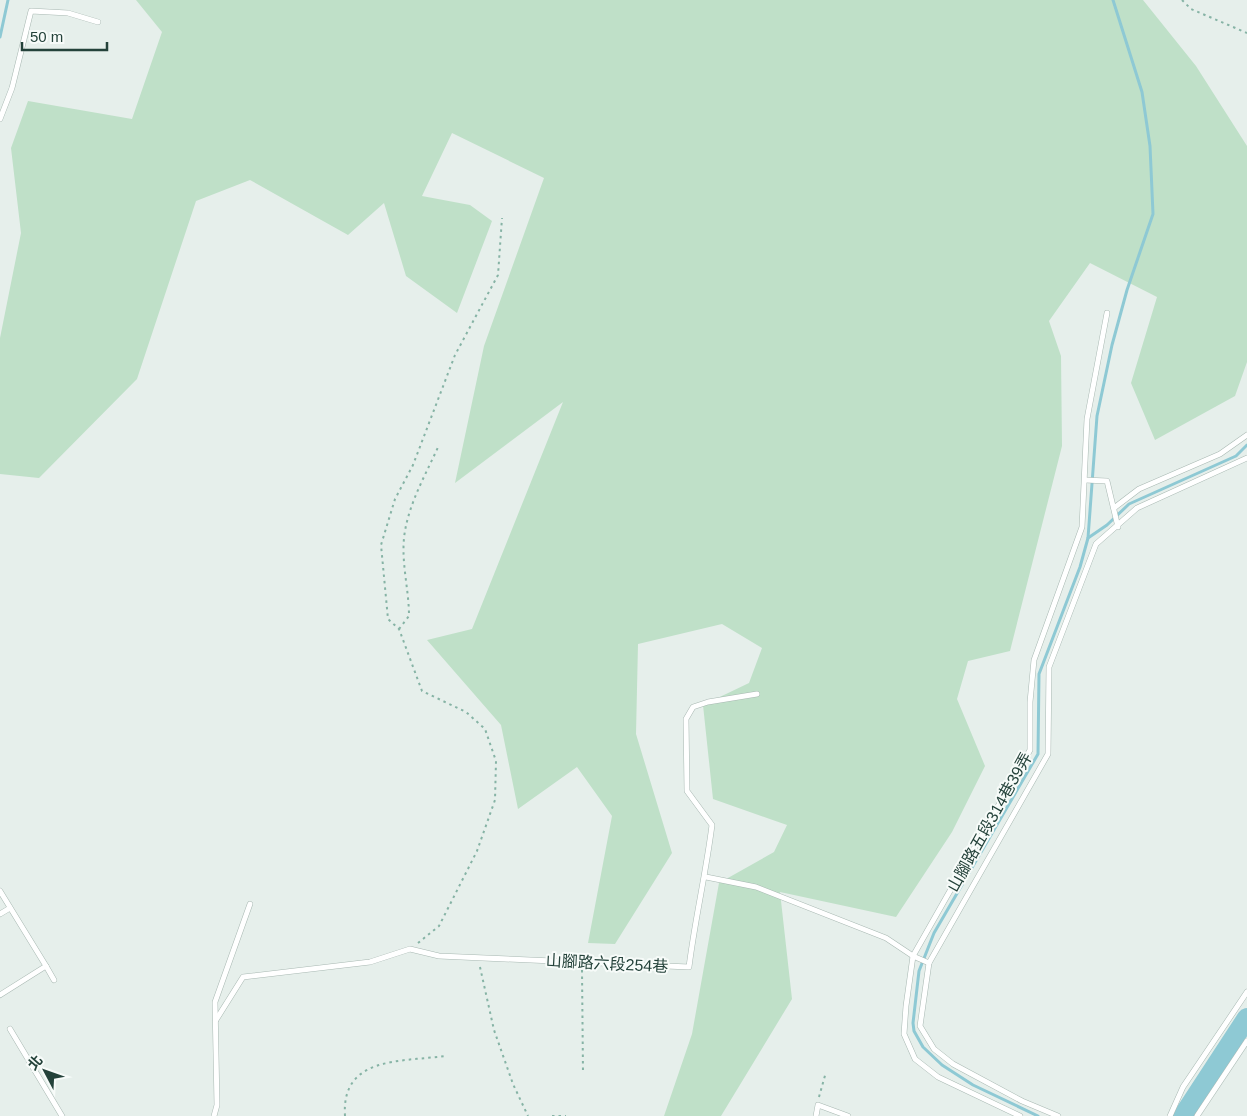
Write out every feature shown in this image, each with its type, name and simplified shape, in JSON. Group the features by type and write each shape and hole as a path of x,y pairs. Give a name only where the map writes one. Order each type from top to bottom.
{"lane":[{"path":"0,119 12,88 31,11 68,13 98,22"},
{"name":"山腳路五段314巷39弄","path":"1020,1116 938,1077 915,1059 904,1034 912,956 1030,750 1030,702 1034,660 1082,527 1087,419 1107,313"},
{"path":"1114,508 1140,488 1220,454 1247,435"},
{"path":"1058,1116 1022,1101 962,1068 934,1049 920,1026 929,963 1048,754 1049,667 1096,544 1106,534 1118,527 1137,508 1247,458"},
{"path":"1085,480 1107,481 1118,527"},
{"name":"山腳路六段254巷","path":"410,949 439,956 582,960 689,967 697,906 706,877 712,825 687,791 686,719 693,707 708,702 757,694"},
{"path":"706,877 756,887 886,938 912,956 929,963"},
{"path":"0,891 54,980"},
{"path":"214,1116 217,1105 215,1002 250,904"},
{"path":"0,914 10,908"},
{"path":"216,1020 243,977 370,962 410,949"},
{"path":"0,995 46,966"},
{"path":"1170,1116 1183,1086 1247,992"},
{"path":"10,1029 62,1116"},
{"path":"1198,1116 1247,1042"},
{"path":"816,1116 818,1105 848,1116"}],"path":[{"path":"1182,0 1191,9 1247,33"},
{"path":"410,949 439,926 477,851 495,800 496,762 485,729 466,712 422,691 399,630 388,619 381,545 395,499 413,465 455,355 498,275 502,218"},
{"path":"399,630 409,616 404,559 405,531 412,506 439,445"},
{"path":"481,958 480,970 494,1030 513,1084 528,1116"},
{"path":"582,960 583,1074"},
{"path":"344,1116 346,1090 365,1069 445,1056"},
{"path":"818,1105 826,1072"},
{"path":"552,1116 566,1116"}],"green space":[{"path":"136,0 1143,0 1196,66 1247,146 1247,362 1235,396 1155,440 1131,383 1157,297 1090,263 1049,321 1061,356 1062,446 1010,651 968,661 957,699 985,766 952,832 896,917 780,892 792,999 721,1116 664,1116 692,1034 719,883 774,852 787,825 713,799 703,705 749,683 762,648 722,624 638,644 636,734 672,853 615,944 588,943 612,816 577,767 518,809 501,725 427,640 472,629 563,402 455,483 484,346 544,178 452,133 422,196 470,205 492,221 457,313 406,276 384,203 348,235 250,180 196,201 137,379 39,478 0,474 0,338 21,233 11,148 28,101 132,119 162,32"}],"waterway":[{"path":"0,37 8,0"},
{"path":"1088,538 1097,416 1112,345 1127,290 1153,214 1150,146 1142,92 1113,0"},
{"path":"1038,1116 973,1085 942,1065 923,1047 914,1031 913,1023 919,971 934,933 1038,754 1039,674 1080,567 1088,538 1107,525 1129,504 1236,456 1247,445"},
{"path":"1183,1116 1247,1018"}]}
